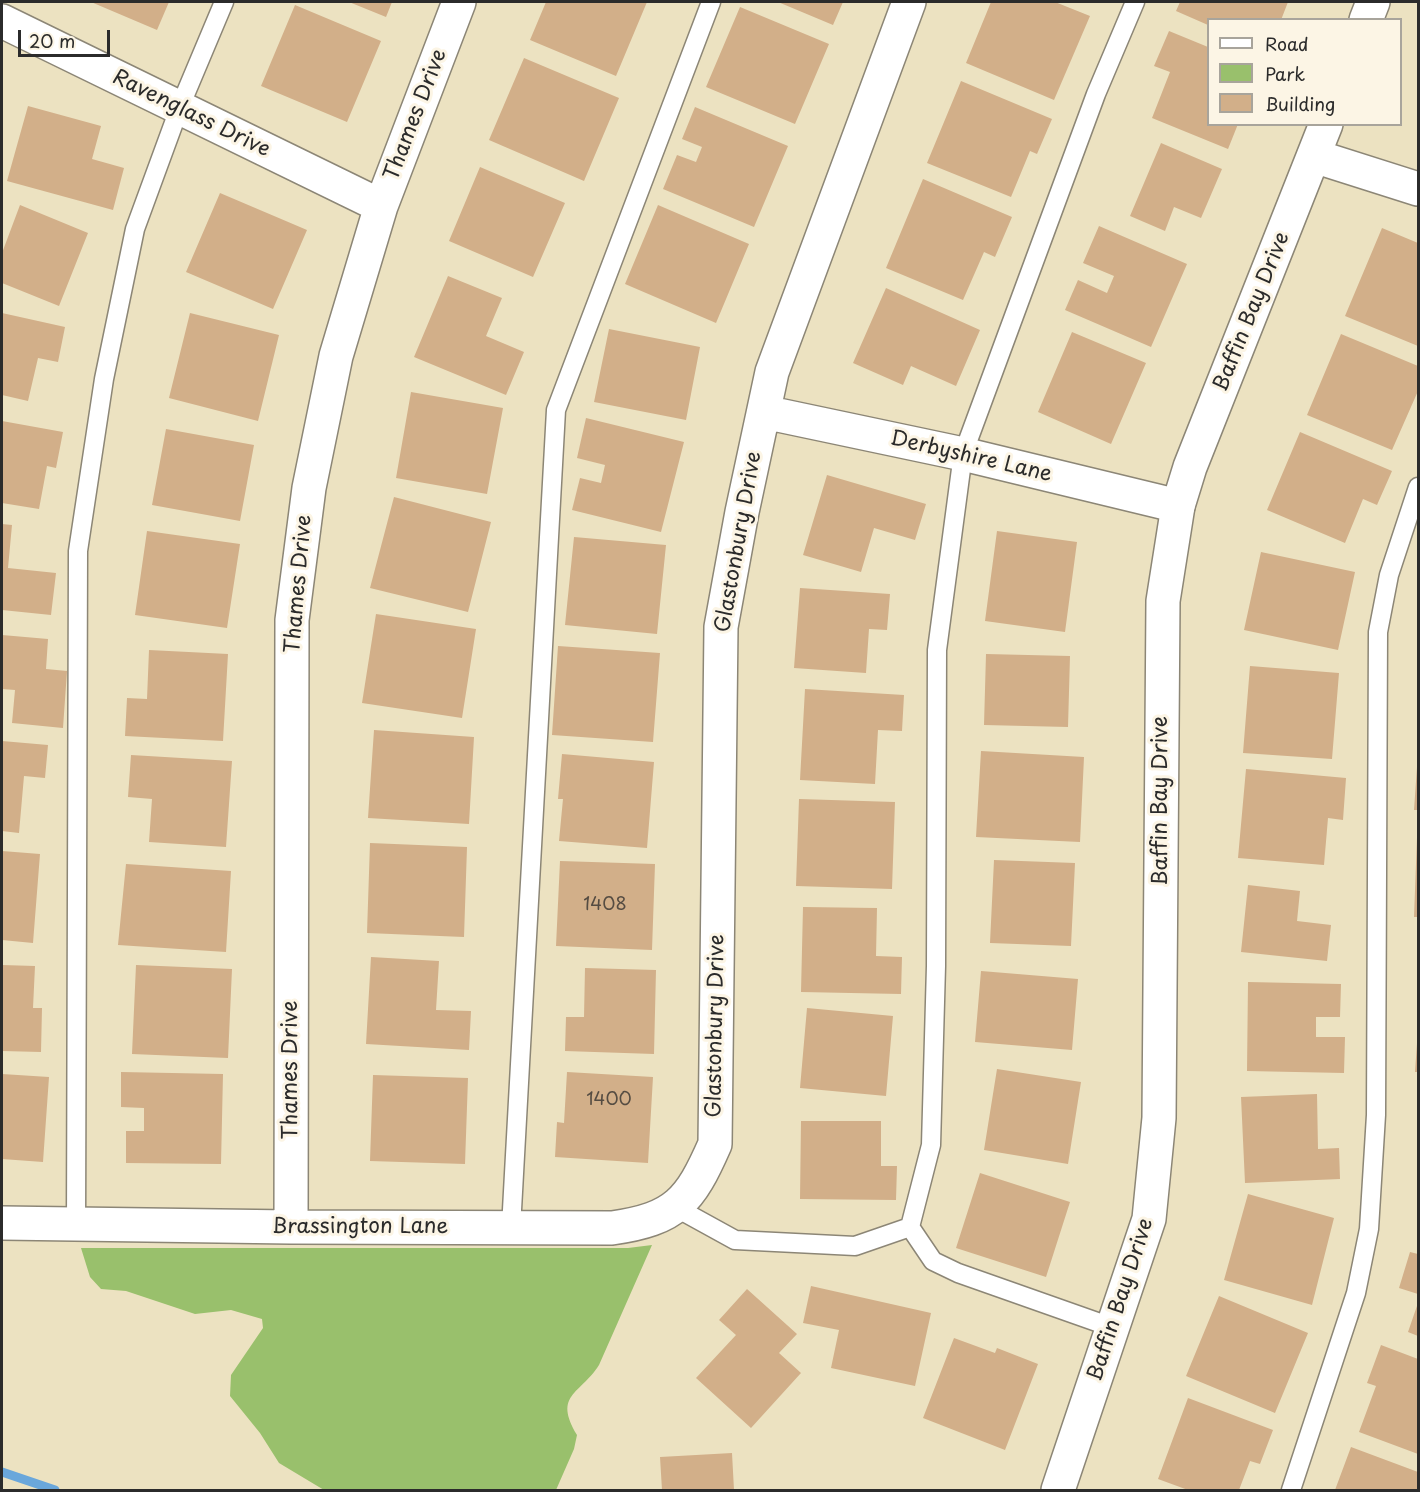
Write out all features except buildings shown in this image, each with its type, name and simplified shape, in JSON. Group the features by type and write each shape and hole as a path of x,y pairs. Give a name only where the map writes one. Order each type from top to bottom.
{"street":[{"name":"Thames Drive","path":"291,1227 292,620 309,488 336,356 381,206 459,2"},
{"name":"Glastonbury Drive","path":"700,1178 715,1144 721,627 742,512 772,372 909,2"},
{"path":"1367,18 1373,2"},
{"name":"Ravenglass Drive","path":"2,21 381,206"},
{"name":"Baffin Bay Drive","path":"1058,1491 1149,1219 1159,1118 1163,601 1178,506 1190,467 1325,126"},
{"path":"1314,156 1419,189"},
{"name":"Derbyshire Lane","path":"764,412 963,453 1178,506"},
{"name":"Brassington Lane","path":"2,1223 612,1228 641,1224 675,1207 691,1193 700,1178"}],"lane":[{"path":"76,1224 78,551 104,379 135,229 179,109 224,2"},
{"path":"511,1228 556,410 711,2"},
{"path":"1114,1328 958,1273 933,1261 910,1227 931,1145 936,966 937,650 963,453 1096,94 1135,2"},
{"path":"1291,1491 1356,1293 1369,1229 1376,1115 1378,632 1389,575 1419,487"},
{"path":"675,1207 735,1240 855,1246 910,1227"}],"green space":[{"path":"652,1245 599,1365 568,1403 570,1421 577,1435 574,1449 556,1490 324,1490 279,1463 260,1433 230,1396 231,1375 263,1328 262,1319 231,1310 195,1314 126,1291 101,1289 90,1277 81,1248 628,1248"}],"waterway":[{"path":"2,1472 55,1490"}]}
